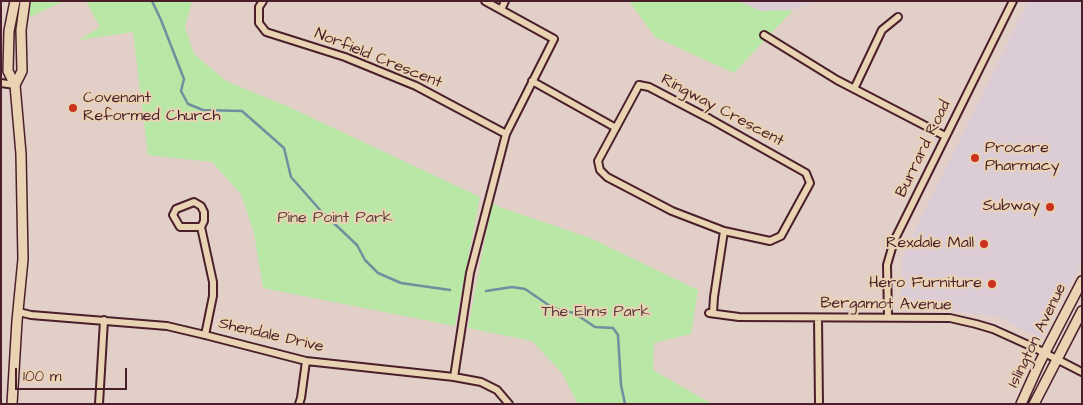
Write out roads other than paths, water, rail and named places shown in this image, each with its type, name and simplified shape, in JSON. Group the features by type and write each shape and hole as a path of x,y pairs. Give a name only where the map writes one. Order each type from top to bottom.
{"main road":[{"path":"12,404 23,259 21,154 14,85 8,71 9,30 15,1"},
{"path":"14,85 22,71 21,30 25,1"},
{"name":"Islington Avenue","path":"1021,404 1044,353 1082,281"},
{"name":"Islington Avenue","path":"1034,404 1082,311"}],"street":[{"name":"Norfield Crescent","path":"262,1 259,7 259,23 266,32 346,57 416,86 506,134"},
{"path":"454,377 470,273 506,134 554,39 485,1"},
{"path":"501,10 505,1"},
{"name":"Burrard Road","path":"888,317 888,265 894,241 1013,1"},
{"path":"854,90 882,30 898,17"},
{"path":"764,35 854,90 945,136"},
{"path":"532,81 616,128"},
{"path":"1,83 14,85"},
{"name":"Ringway Crescent","path":"639,85 649,87 710,118 806,173 810,183 780,236 770,242 724,230 672,211 607,177 600,170 598,162 616,128 639,85"},
{"path":"201,228 180,227 172,215 176,209 194,202 201,206 204,212 204,221 201,228 213,282 214,296 205,334"},
{"name":"Bergamot Avenue","path":"724,230 711,313 738,317 950,318 993,329 1082,372"},
{"name":"Shendale Drive","path":"19,312 31,315 166,326 205,334 306,361 454,377 481,382 497,390 509,404"},
{"path":"818,318 819,404"},
{"path":"99,404 104,320"},
{"path":"299,404 306,361"}],"waterway":[{"path":"152,1 184,79 181,91 188,104 203,110 242,111 284,148 291,177 321,211 357,245 365,260 378,273 401,283 450,290"},
{"path":"486,291 512,287 525,289 553,308 574,313 595,327 613,328 618,335 621,385 625,404"}],"place":[{"name":"Covenant Reformed Church","path":"73,108"},
{"name":"Procare Pharmacy","path":"975,158"},
{"name":"Subway","path":"1050,207"},
{"name":"Rexdale Mall","path":"984,244"},
{"name":"Hero Furniture","path":"992,284"}],"park label":[{"name":"Pine Point Park","path":"335,219"},
{"name":"The Elms Park","path":"596,313"}]}
